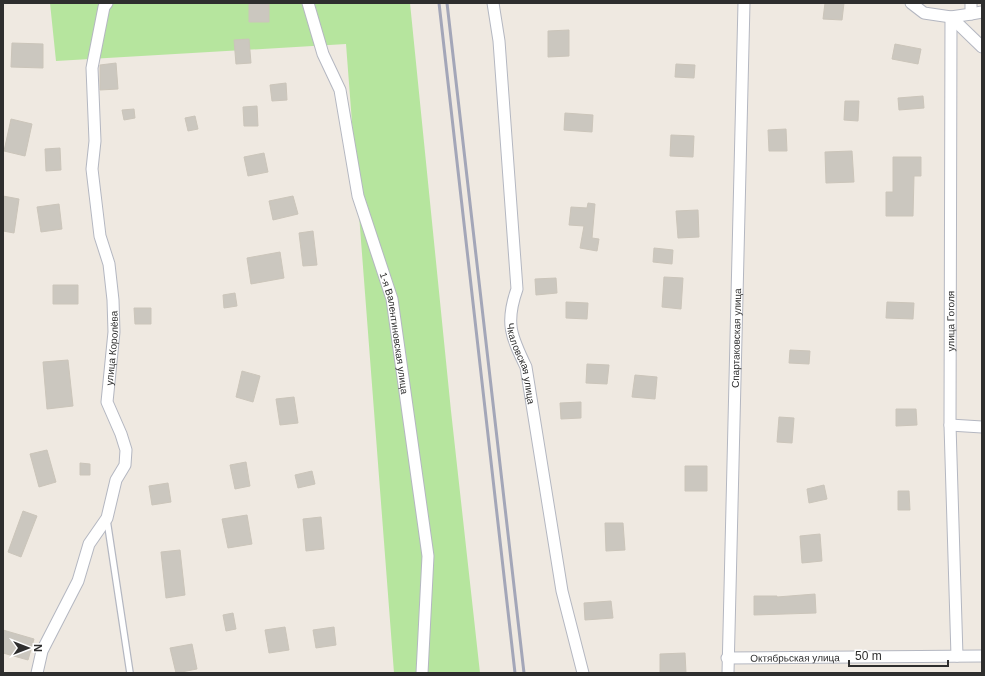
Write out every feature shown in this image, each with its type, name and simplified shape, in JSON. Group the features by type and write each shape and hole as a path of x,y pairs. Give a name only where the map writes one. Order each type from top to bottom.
{"street":[{"name":"улица Королёва","path":"38,673 42,651 78,581 89,544 107,518 116,480 125,465 126,450 121,434 107,402 114,332 113,300 109,264 100,236 92,169 95,141 92,68 102,13 107,3"},
{"name":"1-я Валентиновская улица","path":"308,3 323,54 340,90 358,196 392,299 428,556 422,673"},
{"name":"Чкаловская улица","path":"493,3 499,41 516,289 511,306 510,325 516,347 526,367 562,591 583,673"},
{"name":"Спартаковская улица","path":"728,673 727,658 744,3"},
{"path":"911,3 924,13 951,17 975,10"},
{"path":"951,17 982,47"},
{"name":"улица Гоголя","path":"951,17 950,425 957,656"},
{"path":"950,425 982,428"},
{"name":"Октябрьская улица","path":"727,658 982,656"}],"lane":[{"path":"107,518 130,673"}],"green space":[{"path":"50,3 410,3 451,411 480,673 394,673 346,44 56,61"}],"building":[{"path":"249,3 269,4 269,22 249,22"},
{"path":"825,3 844,3 842,20 823,19"},
{"path":"569,30 569,56 548,57 548,31"},
{"path":"249,39 251,63 236,64 234,40"},
{"path":"12,43 43,44 43,68 11,67"},
{"path":"895,44 921,49 918,64 892,59"},
{"path":"116,63 118,89 100,90 100,65"},
{"path":"676,64 695,65 694,78 675,77"},
{"path":"286,83 287,100 272,101 270,85"},
{"path":"923,96 924,108 899,110 898,98"},
{"path":"845,101 859,101 858,121 844,120"},
{"path":"257,106 258,126 244,126 243,107"},
{"path":"134,109 135,118 124,120 122,110"},
{"path":"565,113 593,115 592,132 564,130"},
{"path":"195,116 198,129 188,131 185,118"},
{"path":"11,119 32,124 25,156 4,151"},
{"path":"786,129 787,151 769,151 768,130"},
{"path":"671,135 694,136 693,157 670,156"},
{"path":"60,148 61,170 46,171 45,149"},
{"path":"852,151 854,182 826,183 825,152"},
{"path":"264,153 268,172 248,176 244,157"},
{"path":"893,157 921,157 921,176 914,176 913,216 886,216 886,192 893,192"},
{"path":"3,196 19,199 14,233 3,231"},
{"path":"293,196 298,214 273,220 269,201"},
{"path":"588,203 595,204 592,238 599,239 597,251 580,248 584,226 569,225 571,207 587,208"},
{"path":"59,204 62,229 41,232 37,207"},
{"path":"698,210 699,237 678,238 676,211"},
{"path":"313,231 317,265 303,266 299,233"},
{"path":"654,248 673,250 672,264 653,262"},
{"path":"280,252 284,278 251,284 247,258"},
{"path":"664,277 683,278 681,309 662,307"},
{"path":"556,278 557,293 536,295 535,279"},
{"path":"53,285 78,285 78,304 53,304"},
{"path":"235,293 237,306 224,308 223,295"},
{"path":"566,302 588,303 587,319 566,318"},
{"path":"887,302 914,303 913,319 886,318"},
{"path":"134,308 151,308 151,324 135,324"},
{"path":"790,350 810,351 809,364 789,363"},
{"path":"68,360 73,406 47,409 43,362"},
{"path":"587,364 609,365 607,384 586,383"},
{"path":"242,371 260,376 253,402 236,397"},
{"path":"635,375 657,377 655,399 632,397"},
{"path":"294,397 298,423 280,425 276,399"},
{"path":"581,402 581,418 561,419 560,403"},
{"path":"896,409 916,409 917,425 896,426"},
{"path":"779,417 794,418 792,443 777,442"},
{"path":"47,450 56,482 39,487 30,454"},
{"path":"246,462 250,486 235,489 230,465"},
{"path":"80,463 90,464 90,475 80,475"},
{"path":"685,466 707,466 707,491 685,491"},
{"path":"312,471 315,484 298,488 295,475"},
{"path":"168,483 171,502 152,505 149,486"},
{"path":"824,485 827,499 809,503 807,489"},
{"path":"898,491 909,491 910,510 898,510"},
{"path":"23,511 37,516 21,557 8,552"},
{"path":"247,515 252,544 228,548 222,519"},
{"path":"321,517 324,549 306,551 303,519"},
{"path":"605,523 623,523 625,550 606,551"},
{"path":"820,534 822,561 802,563 800,536"},
{"path":"180,550 185,595 166,598 161,552"},
{"path":"815,594 816,613 754,615 754,596 777,597"},
{"path":"611,601 613,618 585,620 584,603"},
{"path":"233,613 236,629 226,631 223,615"},
{"path":"285,627 289,650 269,653 265,630"},
{"path":"334,627 336,645 316,648 313,630"},
{"path":"3,630 34,639 28,660 3,653"},
{"path":"192,644 197,669 176,673 170,648"},
{"path":"685,653 686,673 660,673 660,654"}],"railway":[{"path":"439,3 515,673"},
{"path":"447,3 524,673"}]}
